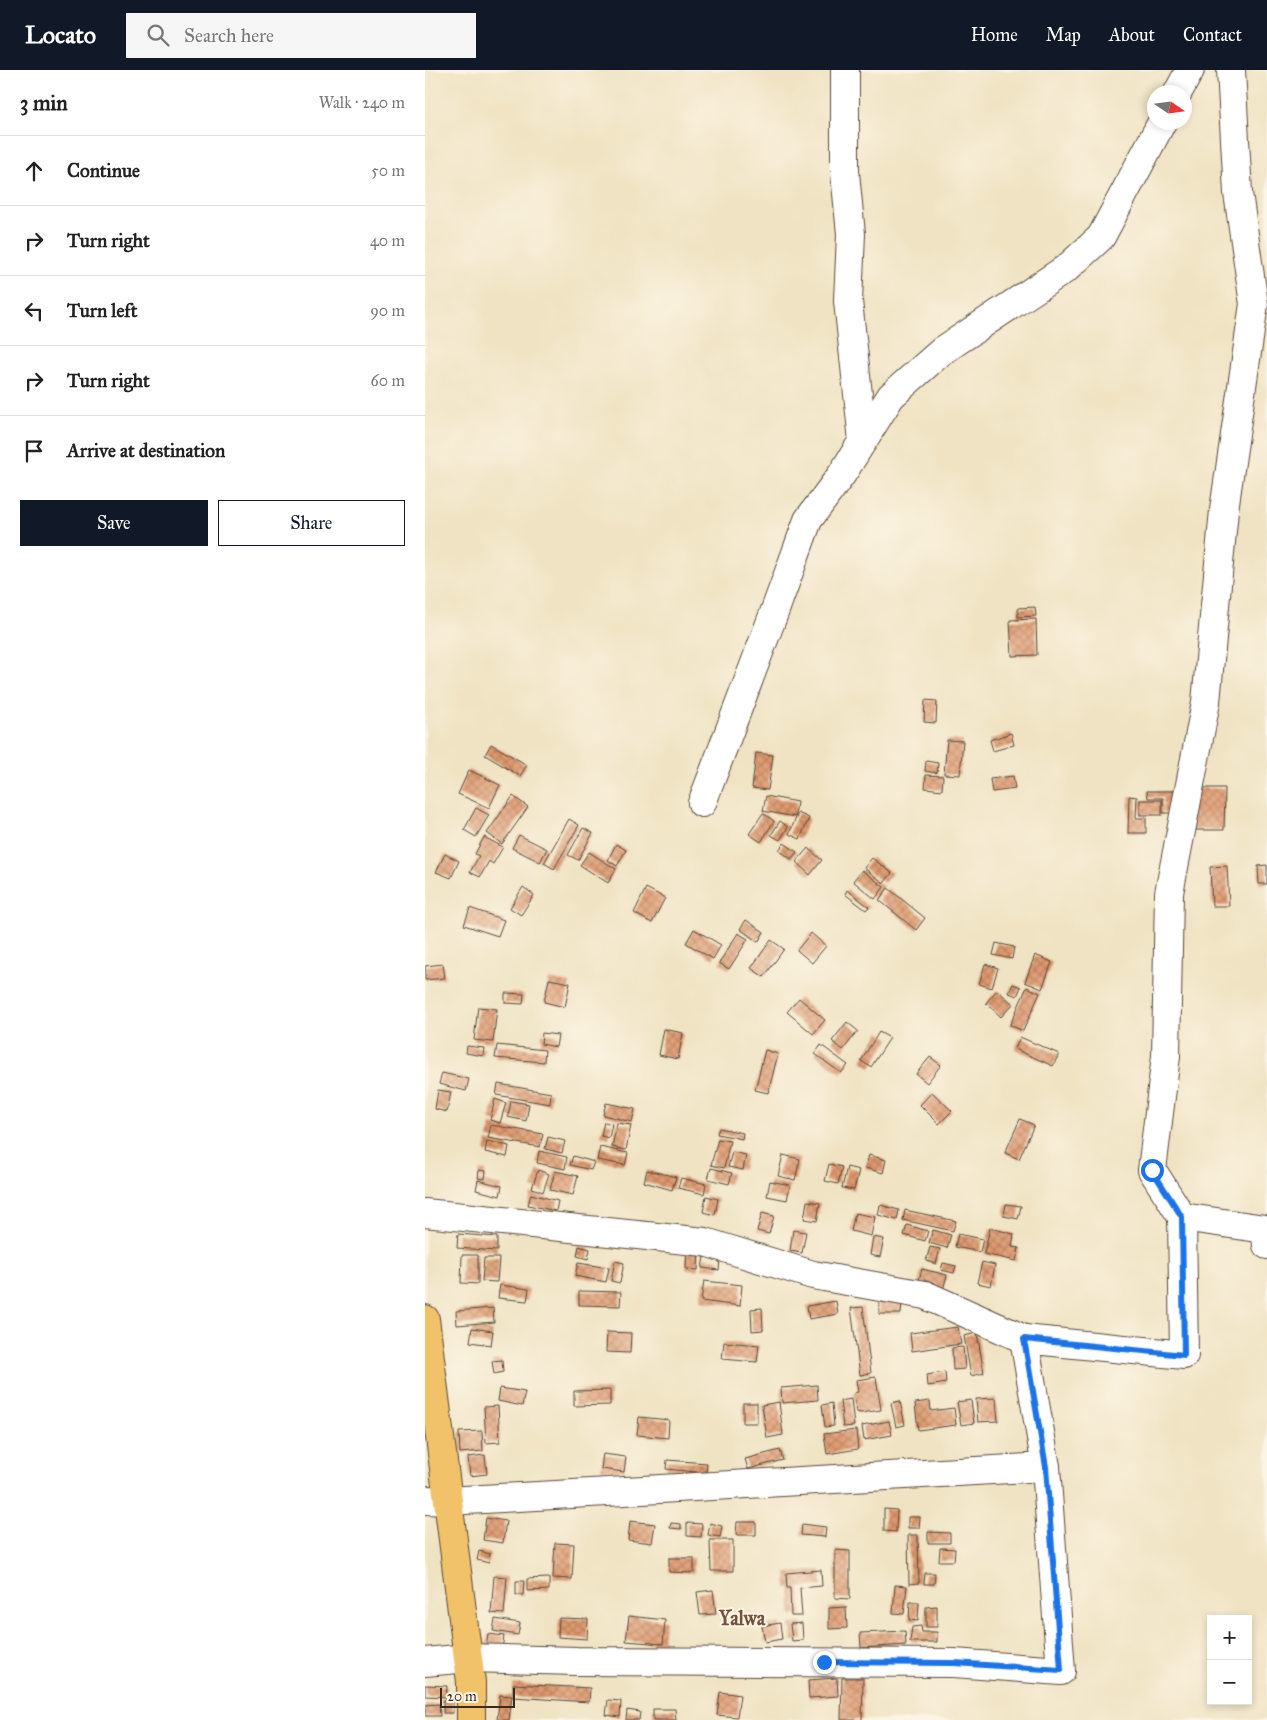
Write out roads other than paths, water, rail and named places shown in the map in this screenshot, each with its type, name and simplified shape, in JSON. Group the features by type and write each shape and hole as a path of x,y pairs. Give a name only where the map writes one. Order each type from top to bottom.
{"main road":[{"path":"425,1319 437,1500 471,1682 471,1720"}],"street":[{"path":"845,70 845,173 851,234 848,301 863,441"},
{"path":"1182,85 1190,70"},
{"path":"425,1213 705,1242 813,1276 925,1295 1024,1339 1184,1355 1182,1217 1152,1170 1166,1056 1169,893 1206,702 1224,510 1254,304 1238,193 1231,70"},
{"path":"702,803 775,613 808,520 842,474 891,396 941,351 1067,268 1101,236 1158,130"},
{"path":"1182,1217 1265,1229 1267,1245"},
{"path":"425,1662 467,1658 587,1661 954,1663 1061,1670 1046,1467 1024,1339"},
{"path":"437,1500 1046,1467"}],"district":[{"name":"Yalwa","path":"742,1618"}]}
